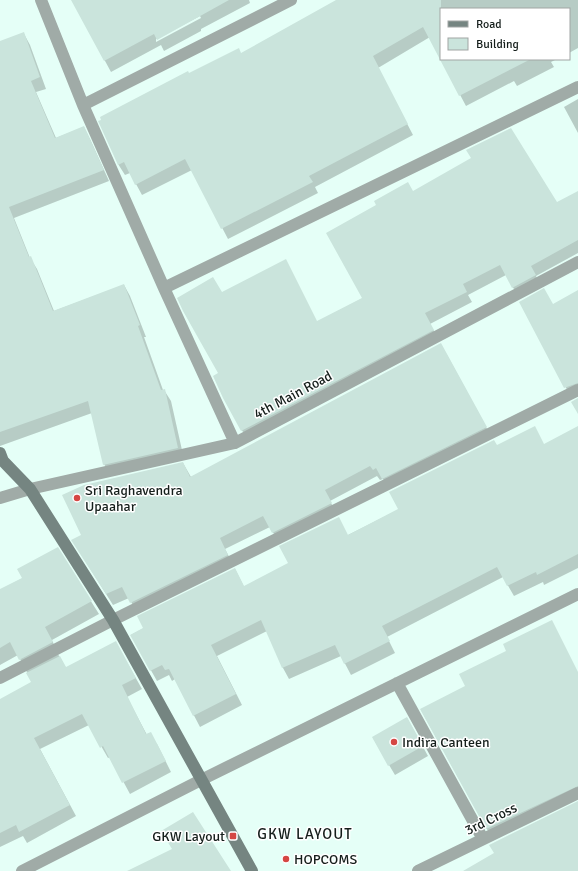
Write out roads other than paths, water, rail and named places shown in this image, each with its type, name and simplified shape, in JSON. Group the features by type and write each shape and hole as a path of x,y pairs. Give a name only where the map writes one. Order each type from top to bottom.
{"street":[{"path":"41,0 82,105 235,443"},
{"path":"82,105 291,0"},
{"path":"164,288 578,87"},
{"name":"4th Main Road","path":"0,498 30,489 235,443 578,262"},
{"path":"0,678 113,620 578,390"},
{"path":"0,453 3,461 30,489 113,620 201,780 234,836 252,871"},
{"path":"22,871 201,780 578,594"},
{"path":"397,683 483,839"},
{"name":"3rd Cross","path":"418,871 578,793"}],"place":[{"name":"Sri Raghavendra Upaahar","path":"77,498"},
{"name":"Indira Canteen","path":"394,742"},
{"name":"GKW Layout","path":"233,836"},
{"name":"HOPCOMS","path":"286,859"}],"district":[{"name":"GKW LAYOUT","path":"305,834"}]}
